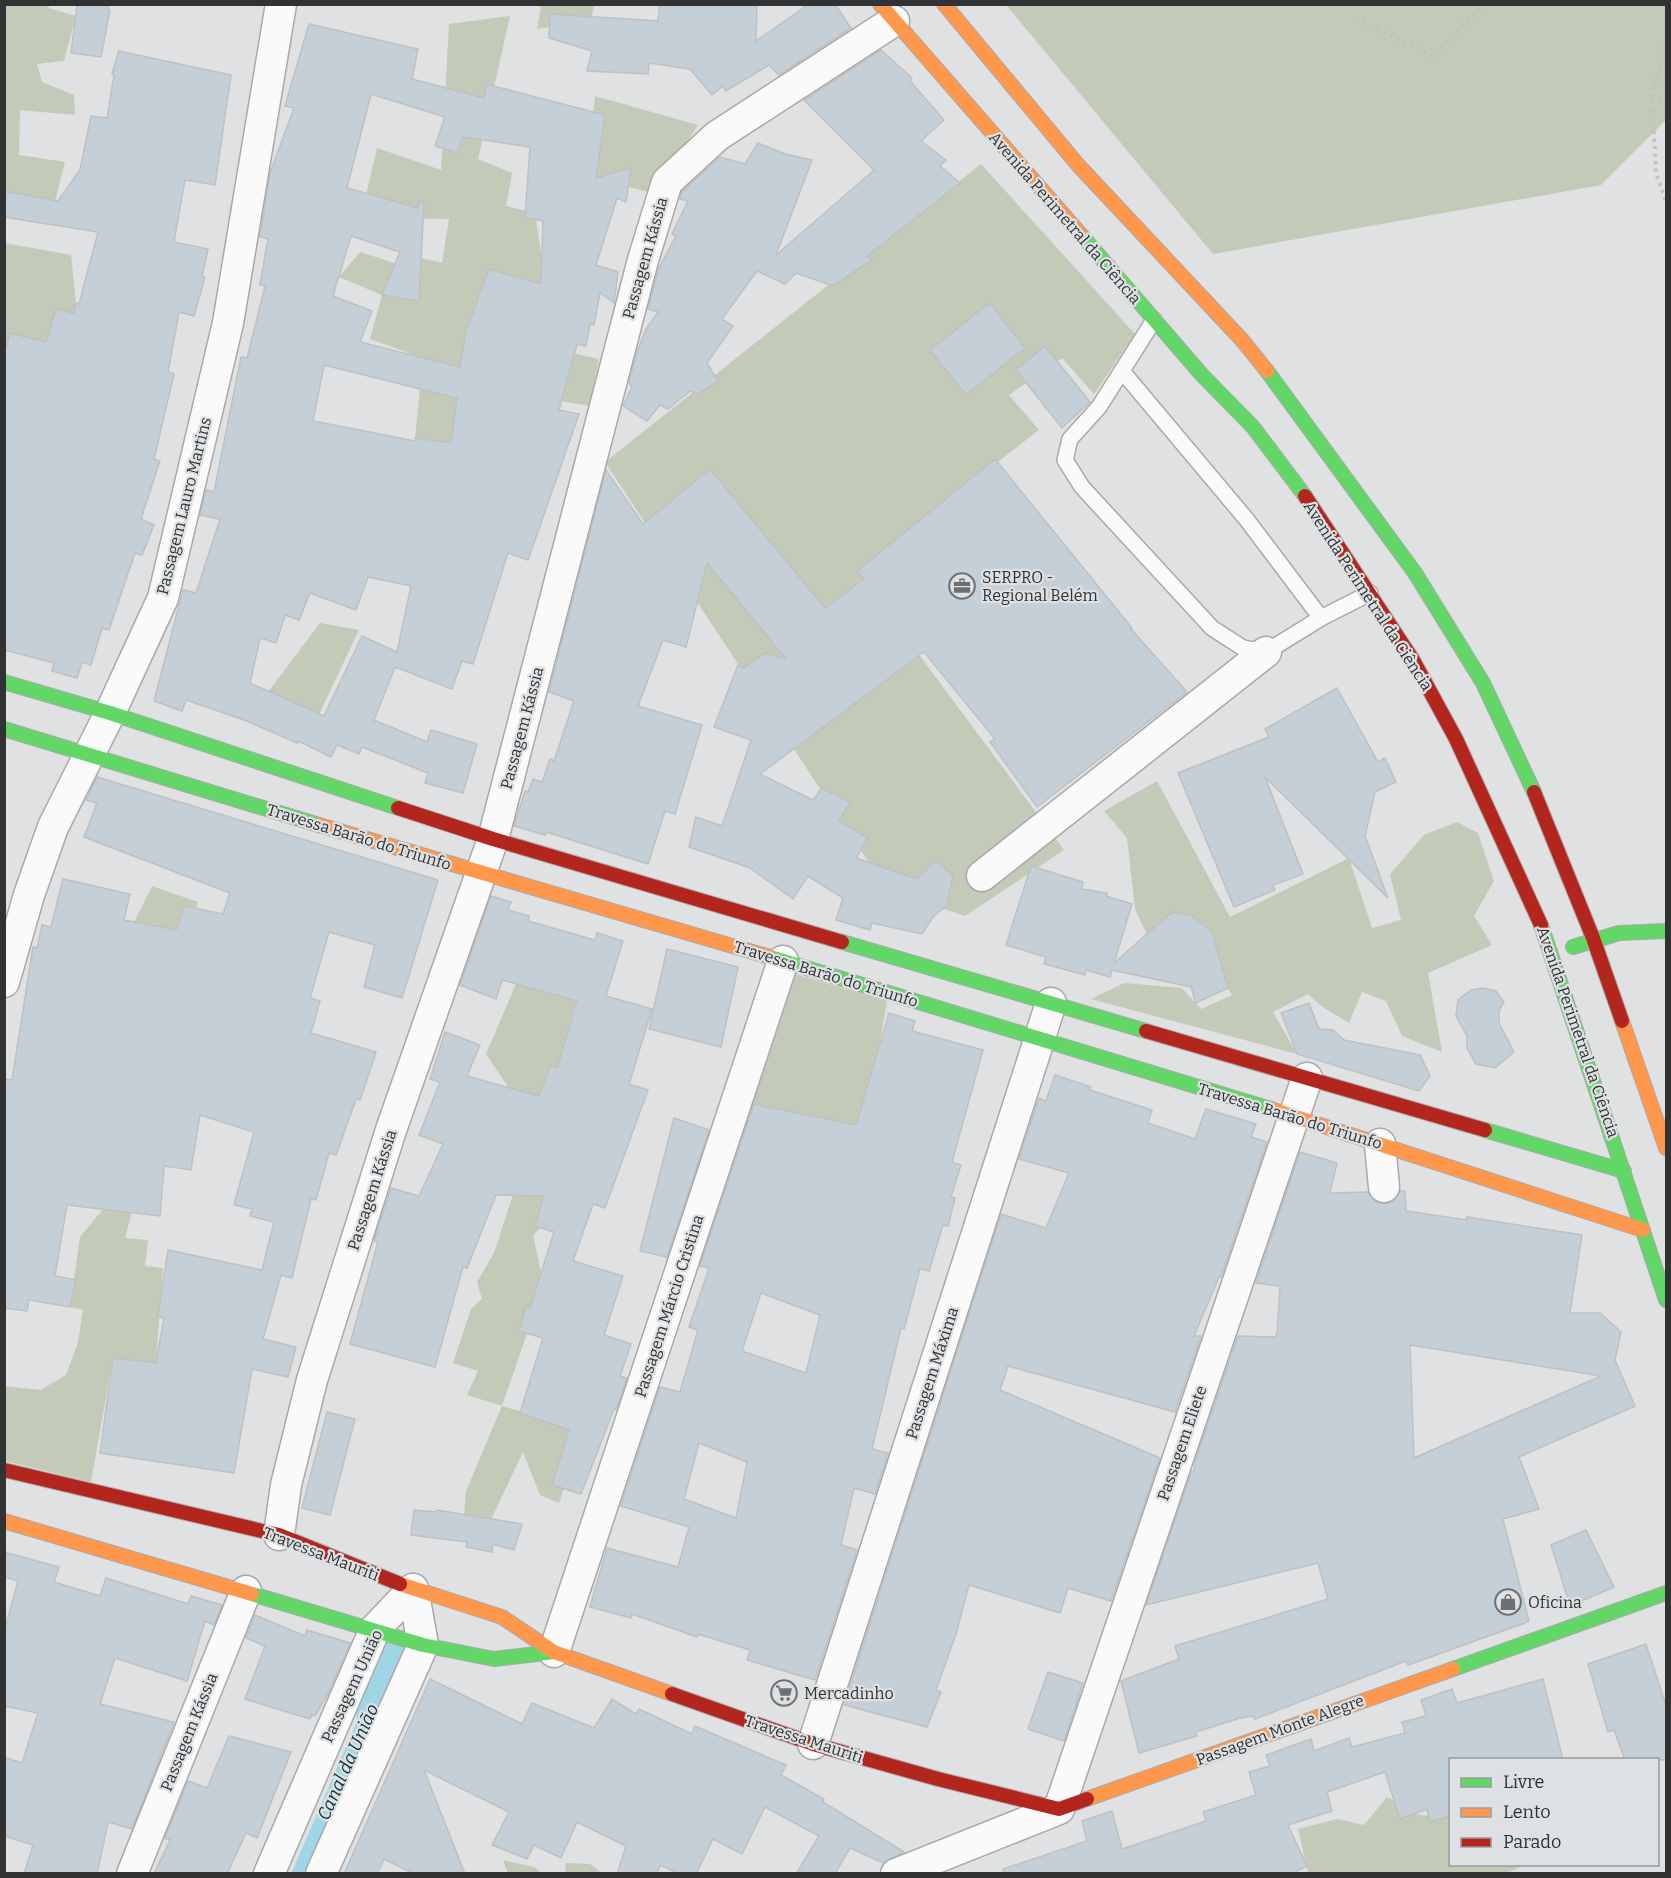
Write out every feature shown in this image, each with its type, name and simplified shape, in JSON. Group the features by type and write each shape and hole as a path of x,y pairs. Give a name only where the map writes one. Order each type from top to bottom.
{"main road":[{"path":"944,4 1078,165 1242,340 1280,387 1415,573 1483,683 1540,806 1593,938 1666,1145"},
{"name":"Avenida Perimetral da Ciência","path":"887,13 1154,320 1253,427 1322,519 1413,660 1456,739 1536,909 1666,1300"},
{"path":"4,682 110,714 493,839 1624,1171"},
{"name":"Travessa Barão do Triunfo","path":"4,729 482,874 783,961 1293,1116 1643,1230"},
{"path":"1552,956 1593,938 1641,928 1666,931"},
{"name":"Travessa Mauriti","path":"4,1470 279,1535 413,1589 502,1617 554,1652 813,1744 938,1779 1059,1809"},
{"name":"Travessa Mauriti","path":"4,1521 423,1645 494,1659 554,1652"},
{"name":"Passagem Monte Alegre","path":"1059,1809 1666,1593"}],"street":[{"name":"Passagem Lauro Martins","path":"4,982 29,895 53,827 110,714 163,598 228,324 281,4"},
{"name":"Passagem Kássia","path":"279,1535 286,1485 312,1380 391,1130 493,839 643,261 667,182 717,136 887,13"},
{"path":"982,876 1266,652"},
{"name":"Passagem Márcio Cristina","path":"554,1652 783,961"},
{"name":"Passagem Máxima","path":"813,1744 1051,1003"},
{"name":"Passagem Eliete","path":"1059,1809 1307,1078"},
{"path":"1380,1144 1384,1187"},
{"path":"321,1874 423,1645 413,1589"},
{"name":"Passagem União","path":"269,1874 375,1629 413,1589"},
{"name":"Passagem Kássia","path":"132,1874 246,1591"},
{"name":"Passagem Monte Alegre","path":"896,1874 1059,1809"}],"lane":[{"path":"1154,320 1099,407 1070,439 1065,460 1082,487 1212,628 1243,648 1266,652 1321,618 1370,592"},
{"path":"1122,370 1247,520 1321,618"}],"path":[{"path":"1356,19 1434,56 1484,4"},
{"path":"1666,42 1652,96 1656,173 1666,202"},
{"path":"1652,96 1666,102"}],"green space":[{"path":"5,5 48,5 49,8 76,16 64,61 37,64 42,82 74,95 75,115 20,110 19,155 65,162 55,201 5,199"},
{"path":"541,5 594,5 591,20 537,29"},
{"path":"1006,5 1666,5 1666,120 1601,185 1213,254"},
{"path":"510,16 478,159 512,173 506,206 535,213 543,266 564,291 489,269 466,329 599,359 590,406 458,384 455,413 463,445 415,438 423,358 370,339 382,295 339,277 360,252 410,268 413,256 442,263 449,219 361,217 377,148 441,170 449,24"},
{"path":"595,96 698,125 652,193 587,176"},
{"path":"981,164 1135,334 1094,394 1062,358 1009,395 1039,430 857,571 1064,850 965,916 886,889 605,462"},
{"path":"5,243 71,255 76,303 63,354 5,364"},
{"path":"320,623 359,630 313,727 256,708"},
{"path":"1157,781 1230,917 1349,858 1372,928 1401,920 1390,874 1424,835 1457,822 1478,833 1494,881 1474,916 1492,945 1428,973 1442,1052 1402,1036 1386,1001 1362,992 1349,1023 1321,1006 1308,994 1273,1012 1297,1054 1091,999 1124,983 1182,988 1201,1009 1232,995 1212,932 1191,915 1150,941 1135,909 1127,838 1104,811"},
{"path":"152,886 198,902 187,931 206,937 134,922"},
{"path":"557,971 584,972 564,1044 581,1091 519,1103 486,1054 516,984 550,994"},
{"path":"791,973 887,1001 859,1163 734,1135"},
{"path":"521,1170 561,1209 533,1235 554,1331 529,1328 502,1406 467,1395 478,1371 453,1363 471,1309 482,1299 477,1282 494,1253"},
{"path":"108,1203 133,1208 125,1238 148,1240 145,1266 163,1268 156,1364 113,1358 91,1482 5,1461 4,1386 40,1390 66,1375 78,1342 83,1310 70,1307 80,1237"},
{"path":"502,1406 598,1434 572,1463 559,1503 540,1495 523,1452 480,1543 463,1529 466,1491"},
{"path":"1387,1797 1420,1815 1449,1817 1449,1866 1522,1866 1505,1874 1308,1873 1298,1829 1337,1819 1364,1825"},
{"path":"503,1860 534,1867 542,1873 508,1873"},
{"path":"566,1863 590,1864 602,1873 565,1873"}],"water":[{"path":"381,1666 393,1671 306,1873 291,1874"}],"building":[{"path":"77,4 108,4 110,10 101,57 71,53"},
{"path":"660,4 757,4 756,41 809,4 835,4 851,28 779,75 769,65 726,91 723,86 712,95 690,69 649,63 648,74 587,71 592,51 549,38 550,14 658,21"},
{"path":"309,24 418,49 412,79 484,98 486,84 605,115 596,178 631,168 626,202 617,198 596,265 618,272 614,303 600,293 594,325 590,324 586,346 577,344 559,410 579,414 528,560 508,553 473,664 462,661 452,689 395,667 374,720 427,742 431,730 477,744 463,793 425,783 428,773 362,747 359,754 337,745 331,757 298,741 297,743 247,721 186,700 182,711 154,701 183,590 196,593 220,519 200,515 206,490 214,492 241,357 247,358 265,286 260,285 268,239 260,237 270,173 294,108 285,106","holes":["371,94 445,117 435,146 457,153 463,137 530,147 525,217 543,221 541,284 489,269 466,331 460,367 360,342 372,311 333,296 351,236 400,252 382,295 419,301 424,202 420,201 418,208 347,188","324,365 457,398 451,443 415,438 415,441 313,421","368,577 411,586 397,652 362,636 324,716 250,683 260,638 276,643 285,615 299,620 310,593 356,610"]},
{"path":"881,50 912,78 910,81 944,120 921,141 946,160 940,166 960,183 866,257 873,259 833,286 796,273 785,284 757,271 722,319 733,326 707,363 718,381 698,394 690,391 668,409 660,405 647,421 623,406 632,387 629,383 636,355 646,329 658,312 648,309 659,268 676,236 672,234 688,201 680,199 682,192 720,157 745,164 758,143 785,154 812,160 776,255 873,171 876,172 804,100"},
{"path":"119,51 231,75 215,185 185,180 174,242 208,249 202,277 205,277 194,316 179,312 168,372 174,374 154,459 160,461 141,519 154,525 142,555 135,553 109,630 102,628 91,665 82,662 77,678 52,671 54,663 4,650 4,355 10,333 46,342 56,309 74,313 76,303 79,304 98,232 4,217 4,191 58,201 80,170 91,116 107,118 114,75 112,74"},
{"path":"990,303 1025,348 966,395 930,350"},
{"path":"1045,346 1090,402 1062,428 1016,370"},
{"path":"995,459 1131,629 1187,692 1037,807 990,742 995,739 924,652 760,774 813,800 822,788 850,802 839,821 868,838 856,858 917,879 936,860 953,876 947,905 933,917 922,934 872,923 870,930 836,920 843,898 808,876 793,899 750,868 689,847 696,817 722,826 751,740 714,727 738,665 744,668 764,653 786,659 707,563 686,647 663,640 638,706 702,725 675,814 665,811 648,864 546,832 545,835 514,826 525,791 528,792 533,779 542,782 550,759 554,761 574,701 549,692 606,470 643,524 710,469 825,608 864,579 857,571"},
{"path":"1337,688 1378,762 1385,758 1396,782 1375,792 1365,836 1388,898 1265,777 1303,874 1273,885 1275,890 1234,907 1178,773 1269,737 1265,729"},
{"path":"97,777 438,880 402,998 364,987 375,945 329,932 310,998 320,1001 311,1033 376,1052 360,1100 356,1099 336,1155 329,1153 316,1200 311,1199 292,1278 281,1275 263,1339 296,1347 288,1377 252,1369 234,1473 100,1453 113,1358 156,1363 164,1318 158,1317 168,1250 262,1270 274,1222 250,1216 252,1209 234,1205 254,1132 200,1115 191,1170 164,1166 160,1216 67,1205 55,1276 76,1280 70,1307 29,1300 27,1311 4,1308 4,1079 12,1080 33,947 37,948 42,925 51,927 63,879 130,894 124,920 176,930 185,906 223,914 230,893 84,837 97,803 86,800"},
{"path":"1031,866 1083,882 1082,889 1107,893 1106,896 1132,904 1114,963 1172,912 1191,915 1212,932 1228,988 1196,1003 1191,987 1112,970 1110,977 1086,970 1085,975 1044,964 1046,957 1006,945"},
{"path":"491,896 511,902 508,910 529,916 528,921 595,940 597,933 623,941 606,996 652,1009 629,1084 648,1090 605,1208 593,1204 573,1261 623,1276 604,1335 631,1344 620,1376 627,1378 581,1494 552,1485 569,1430 520,1413 543,1338 519,1331 526,1307 530,1308 554,1232 535,1226 544,1196 496,1195 467,1268 463,1267 435,1367 350,1344 378,1242 374,1241 391,1188 419,1196 443,1144 419,1135 440,1082 430,1079 445,1032 480,1045 467,1076 539,1096 550,1066 557,1068 577,1001 502,980 496,999 460,985"},
{"path":"667,949 738,967 721,1047 649,1029"},
{"path":"1483,988 1496,991 1504,1002 1499,1011 1499,1023 1514,1052 1495,1068 1476,1064 1467,1048 1467,1036 1456,1016 1458,1000 1471,990"},
{"path":"1309,1003 1319,1029 1333,1030 1344,1040 1420,1055 1430,1076 1419,1091 1297,1054 1281,1013"},
{"path":"889,1013 915,1021 912,1031 983,1050 952,1162 961,1165 951,1197 955,1198 948,1226 943,1225 929,1271 920,1269 904,1329 901,1328 872,1449 888,1453 875,1494 854,1488 841,1545 857,1550 815,1680 747,1660 750,1650 698,1634 697,1637 632,1614 631,1618 590,1607 607,1548 678,1567 689,1527 621,1506 660,1387 680,1392 698,1330 689,1327 709,1268 700,1266 754,1104 856,1125","holes":["761,1293 820,1315 806,1373 742,1351","699,1443 747,1462 736,1518 684,1499"]},
{"path":"1055,1075 1091,1087 1090,1090 1152,1110 1148,1123 1195,1139 1206,1109 1256,1124 1251,1137 1267,1142 1221,1277 1219,1277 1194,1336 1201,1336 1175,1412 1008,1366 1000,1390 1160,1458 1111,1601 1068,1588 1060,1613 969,1585 956,1634 936,1690 941,1692 927,1727 844,1705 1001,1214 1046,1228 1069,1173 1019,1159 1039,1098 1046,1101"},
{"path":"674,1118 709,1130 667,1257 640,1251"},
{"path":"1300,1152 1337,1163 1330,1193 1368,1192 1376,1202 1385,1204 1394,1201 1400,1191 1405,1191 1406,1211 1467,1220 1467,1217 1582,1235 1570,1313 1600,1313 1621,1332 1615,1360 1635,1406 1519,1457 1539,1509 1503,1519 1529,1621 1408,1665 1406,1661 1255,1719 1254,1716 1240,1718 1196,1732 1197,1736 1139,1753 1121,1681 1179,1659 1175,1646 1328,1599 1318,1563 1146,1605 1192,1471 1194,1472 1195,1462 1238,1336 1275,1337 1277,1334 1280,1286 1256,1283","holes":["1410,1345 1601,1376 1414,1458"]},
{"path":"327,1412 355,1419 330,1515 302,1508"},
{"path":"414,1510 436,1512 437,1510 522,1524 514,1550 493,1544 492,1552 466,1547 467,1542 411,1535"},
{"path":"1586,1530 1614,1587 1570,1606 1551,1545"},
{"path":"4,1552 59,1567 54,1582 100,1596 106,1578 188,1604 191,1596 222,1605 214,1625 205,1621 187,1681 115,1658 100,1704 174,1722 132,1829 108,1822 97,1874 24,1874 33,1845 4,1836 4,1757 22,1763 38,1713 4,1706 4,1632 18,1581 4,1577"},
{"path":"255,1615 305,1636 307,1630 350,1643 329,1692 315,1716 312,1715 310,1719 245,1699 265,1646 246,1638"},
{"path":"1646,1644 1666,1705 1666,1760 1624,1758 1614,1730 1608,1732 1588,1664"},
{"path":"1048,1672 1083,1683 1064,1741 1028,1729"},
{"path":"430,1679 522,1724 532,1703 594,1728 612,1699 636,1714 639,1709 692,1734 695,1726 786,1765 781,1775 824,1799 823,1802 904,1852 883,1863 850,1848 835,1874 796,1874 819,1836 765,1807 742,1854 713,1839 696,1874 680,1874 660,1865 657,1874 617,1874 626,1846 577,1822 561,1858 534,1845 527,1859 492,1845 509,1812 424,1770 465,1874 414,1874 384,1859 377,1874 344,1874"},
{"path":"1543,1679 1563,1758 1449,1758 1449,1816 1430,1822 1427,1809 1400,1819 1385,1772 1327,1792 1332,1811 1288,1825 1307,1866 1292,1874 1004,1874 1003,1869 1087,1841 1082,1821 1112,1811 1122,1849 1206,1821 1203,1812 1256,1795 1249,1772 1270,1766 1266,1755 1311,1739 1314,1751 1349,1738 1352,1747 1405,1733 1402,1722 1426,1716 1421,1700 1452,1689 1457,1703"},
{"path":"229,1736 291,1752 257,1838 246,1833 227,1874 154,1874 170,1840 165,1838 188,1781 207,1788"}],"waterway":[{"name":"Canal da União","path":"371,1710 398,1650"}],"traffic: fast":[{"path":"1082,236 1202,375 1253,427 1305,496"},
{"path":"1267,371 1415,573 1483,683 1534,792"},
{"path":"4,682 110,713 398,808"},
{"path":"4,729 319,825"},
{"path":"1541,925 1666,1300"},
{"path":"1573,947 1619,933 1666,931"},
{"path":"842,942 1146,1031"},
{"path":"770,957 1271,1109"},
{"path":"1485,1130 1624,1171"},
{"path":"1453,1669 1666,1593"},
{"path":"252,1594 423,1645 494,1659 554,1652"}],"traffic: slow":[{"path":"880,4 1082,236"},
{"path":"944,4 1078,165 1242,340 1267,371"},
{"path":"319,825 770,957"},
{"path":"1622,1021 1666,1148"},
{"path":"1271,1109 1643,1230"},
{"path":"4,1521 252,1594"},
{"path":"400,1584 502,1617 554,1652 672,1694"},
{"path":"1087,1799 1453,1669"}],"traffic: jam":[{"path":"1305,496 1413,660 1456,739 1541,925"},
{"path":"1534,792 1593,938 1622,1021"},
{"path":"398,808 493,839 842,942"},
{"path":"1146,1031 1485,1130"},
{"path":"4,1470 279,1535 400,1584"},
{"path":"672,1694 813,1744 938,1779 1059,1809 1087,1799"}],"place":[{"name":"SERPRO - Regional Belém","path":"962,586"},
{"name":"Oficina","path":"1508,1602"},
{"name":"Mercadinho","path":"784,1693"}]}
